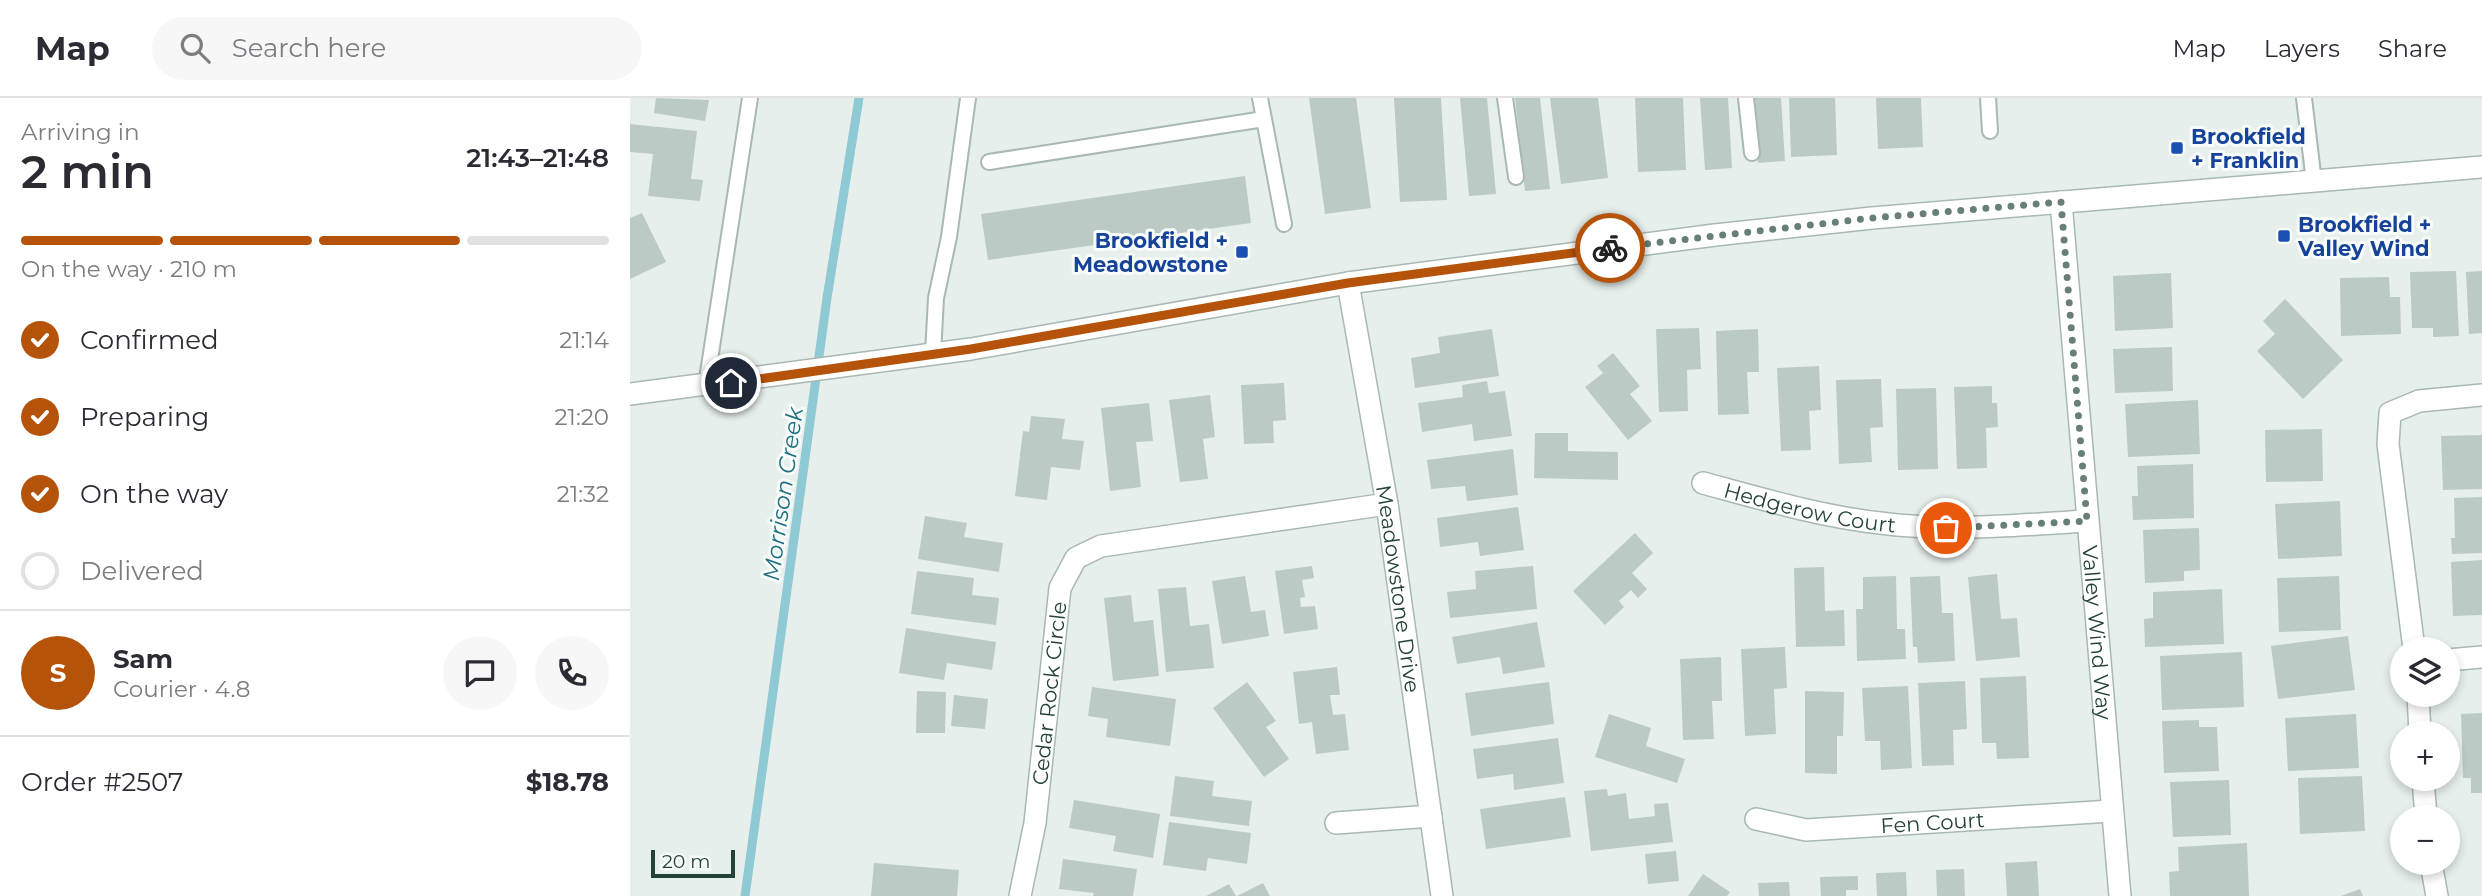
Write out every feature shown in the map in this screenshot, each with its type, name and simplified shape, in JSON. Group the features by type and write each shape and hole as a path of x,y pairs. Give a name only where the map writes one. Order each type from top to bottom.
{"street":[{"path":"630,394 933,354 1348,283 1716,235 2061,202 2482,167"},
{"name":"Valley Wind Way","path":"2061,202 2120,896"},
{"name":"Meadowstone Drive","path":"1348,283 1387,504 1442,896"},
{"path":"2412,637 2388,444 2390,413 2419,401 2482,396"},
{"name":"Hedgerow Court","path":"1703,483 1798,509 1880,523 1946,528 2087,521"},
{"name":"Cedar Rock Circle","path":"1020,896 1035,823 1060,588 1076,558 1101,546 1387,504"},
{"path":"2460,659 2482,657"},
{"name":"Fen Court","path":"1756,819 1806,830 2111,811"},
{"path":"1336,823 1431,816"},
{"path":"2433,875 2437,896"}],"lane":[{"path":"706,386 750,98"},
{"path":"933,354 936,298 949,237 968,98"},
{"path":"1260,98 1284,224"},
{"path":"1505,98 1516,177"},
{"path":"1746,98 1752,153"},
{"path":"1988,98 1990,131"},
{"path":"2304,98 2314,183"},
{"path":"989,162 1264,120"}],"building":[{"path":"656,98 709,100 705,121 654,113"},
{"path":"1309,98 1356,98 1371,208 1325,214"},
{"path":"1394,98 1441,98 1447,200 1400,202"},
{"path":"1460,98 1487,98 1496,194 1469,196"},
{"path":"1515,98 1540,98 1550,189 1525,191"},
{"path":"1550,98 1598,98 1608,178 1561,184"},
{"path":"1635,98 1683,98 1686,170 1638,172"},
{"path":"1700,98 1728,98 1732,168 1705,170"},
{"path":"1754,98 1781,98 1785,161 1758,163"},
{"path":"1789,98 1835,98 1837,155 1791,157"},
{"path":"1876,98 1921,98 1923,147 1878,149"},
{"path":"630,124 697,131 691,179 703,180 700,201 648,196 653,154 630,152"},
{"path":"1245,176 1251,223 988,260 981,214"},
{"path":"642,213 666,262 630,279 630,218"},
{"path":"2456,271 2459,336 2433,337 2433,328 2412,328 2410,272"},
{"path":"2482,271 2482,333 2469,334 2466,272"},
{"path":"2171,273 2173,328 2115,331 2113,276"},
{"path":"2389,277 2390,297 2400,297 2401,334 2341,336 2340,278"},
{"path":"2285,299 2343,360 2303,399 2257,351 2275,334 2263,321"},
{"path":"1699,328 1701,369 1687,370 1688,411 1659,412 1656,329"},
{"path":"1492,329 1499,376 1415,388 1411,358 1440,353 1438,337"},
{"path":"1758,329 1759,372 1747,372 1749,414 1718,415 1716,331"},
{"path":"2172,347 2173,391 2115,393 2113,349"},
{"path":"1613,353 1640,386 1630,394 1652,421 1628,440 1585,387 1603,373 1597,366"},
{"path":"1819,366 1821,410 1809,411 1811,450 1781,451 1777,368"},
{"path":"1881,379 1883,427 1870,428 1872,462 1839,464 1836,380"},
{"path":"1487,381 1489,393 1505,391 1512,436 1474,441 1472,424 1422,432 1418,403 1463,397 1462,385"},
{"path":"1284,383 1286,420 1273,421 1274,443 1244,444 1241,385"},
{"path":"1992,386 1992,403 1997,403 1998,427 1986,428 1987,468 1957,469 1954,387"},
{"path":"1936,388 1938,469 1898,470 1896,389"},
{"path":"1210,395 1215,437 1203,439 1208,479 1180,482 1169,400"},
{"path":"2198,400 2200,454 2128,457 2125,404"},
{"path":"1149,403 1153,441 1136,442 1141,487 1110,491 1101,408"},
{"path":"1031,416 1065,419 1062,439 1084,441 1080,470 1051,467 1047,500 1015,496 1023,431 1029,432"},
{"path":"2322,429 2323,481 2266,482 2265,430"},
{"path":"1535,433 1568,433 1568,451 1618,452 1618,480 1534,478"},
{"path":"2482,435 2482,489 2443,490 2441,436"},
{"path":"1513,449 1518,495 1467,501 1465,486 1431,489 1427,460"},
{"path":"2193,464 2194,518 2133,520 2132,496 2138,496 2137,466"},
{"path":"2482,497 2482,553 2452,554 2451,538 2455,538 2454,498"},
{"path":"2340,501 2342,556 2278,559 2275,504"},
{"path":"1518,507 1524,550 1480,556 1478,542 1440,547 1437,518"},
{"path":"925,516 967,523 964,537 1003,543 999,572 918,559"},
{"path":"2199,528 2200,570 2184,571 2184,581 2145,583 2143,530"},
{"path":"1635,533 1653,553 1632,573 1647,589 1638,598 1631,590 1619,601 1624,607 1605,625 1573,591"},
{"path":"2482,560 2482,615 2453,616 2451,562"},
{"path":"1312,566 1314,578 1302,580 1305,597 1300,598 1301,607 1315,606 1318,629 1284,634 1275,571"},
{"path":"1533,566 1537,609 1450,618 1447,592 1476,589 1475,571"},
{"path":"1824,567 1825,611 1844,610 1845,646 1796,647 1794,568"},
{"path":"917,571 974,578 972,595 999,598 996,625 911,614"},
{"path":"1997,574 2001,619 2017,618 2020,657 1976,661 1968,577"},
{"path":"1245,576 1251,612 1265,610 1269,636 1222,644 1212,581"},
{"path":"1896,576 1897,629 1905,629 1906,659 1857,661 1856,609 1863,609 1863,577"},
{"path":"1940,576 1942,613 1953,613 1955,661 1918,663 1917,647 1913,647 1910,577"},
{"path":"2339,576 2341,630 2279,632 2277,578"},
{"path":"1186,587 1190,626 1209,624 1214,668 1166,672 1158,589"},
{"path":"2222,589 2224,644 2145,647 2144,619 2153,618 2153,592"},
{"path":"1131,595 1134,622 1153,620 1159,676 1113,681 1104,598"},
{"path":"1537,622 1545,667 1503,674 1500,657 1457,664 1452,637"},
{"path":"906,628 996,642 992,670 947,663 944,680 899,673"},
{"path":"2348,636 2355,690 2278,699 2271,646"},
{"path":"1785,647 1787,688 1774,689 1776,734 1745,736 1741,649"},
{"path":"2242,652 2244,707 2162,710 2160,656"},
{"path":"1721,657 1722,701 1712,701 1714,739 1683,740 1680,659"},
{"path":"1337,667 1340,695 1330,695 1333,715 1345,714 1349,750 1316,754 1312,722 1299,724 1293,672"},
{"path":"2026,676 2029,758 1997,759 1996,743 1982,743 1980,678"},
{"path":"1965,681 1967,729 1953,730 1954,765 1922,766 1918,683"},
{"path":"1247,682 1276,721 1266,727 1289,759 1264,777 1213,708"},
{"path":"1549,682 1554,724 1471,736 1465,693"},
{"path":"1908,686 1912,768 1881,770 1880,741 1865,741 1862,688"},
{"path":"1092,687 1176,699 1170,746 1106,737 1108,719 1088,716"},
{"path":"917,691 946,692 945,733 916,733"},
{"path":"1805,691 1844,692 1843,736 1837,736 1837,774 1805,773"},
{"path":"954,695 988,699 985,729 951,726"},
{"path":"2482,713 2482,793 2471,793 2471,778 2463,778 2461,714"},
{"path":"1609,714 1651,728 1646,746 1685,759 1677,783 1595,757"},
{"path":"2356,714 2359,768 2288,771 2285,718"},
{"path":"2199,720 2199,727 2217,727 2219,771 2164,773 2162,721"},
{"path":"1558,738 1564,783 1514,790 1513,774 1477,779 1473,749"},
{"path":"1175,776 1214,781 1212,796 1252,801 1249,826 1170,816"},
{"path":"2362,776 2365,831 2300,834 2298,778"},
{"path":"2229,780 2231,835 2173,837 2170,782"},
{"path":"1607,789 1608,796 1626,793 1629,819 1655,816 1654,804 1668,803 1673,842 1591,851 1584,791"},
{"path":"1565,797 1571,837 1486,849 1480,809"},
{"path":"1074,800 1160,814 1153,858 1113,851 1116,836 1069,828"},
{"path":"1169,822 1251,833 1247,864 1208,858 1206,871 1163,865"},
{"path":"2247,843 2249,896 2170,896 2169,872 2179,871 2178,847"},
{"path":"1676,851 1679,881 1648,884 1645,854"},
{"path":"1063,859 1137,869 1133,896 1093,896 1094,893 1059,889"},
{"path":"2037,861 2039,896 2007,896 2005,863"},
{"path":"874,863 959,870 957,896 871,896"},
{"path":"1964,869 1965,896 1937,896 1936,870"},
{"path":"1906,872 1907,896 1877,896 1876,873"},
{"path":"1703,874 1730,892 1727,896 1688,896"},
{"path":"1858,876 1858,890 1846,890 1846,896 1821,896 1820,877"},
{"path":"1789,882 1790,896 1759,896 1758,883"},
{"path":"1263,883 1270,896 1237,896"},
{"path":"1229,884 1236,896 1206,896"},
{"path":"2360,889 2363,896 2341,896"}],"waterway":[{"name":"Morrison Creek","path":"745,896 827,298 859,98"}],"way so far":[{"path":"1610,248 1872,218 2061,202 2087,521 1946,528"}],"place":[{"name":"Brookfield + Franklin","path":"2177,148"},
{"name":"Brookfield + Valley Wind","path":"2284,236"},
{"name":"Brookfield + Meadowstone","path":"1242,252"}],"route":[{"path":"731,383 971,349 1348,283 1610,248"}]}
